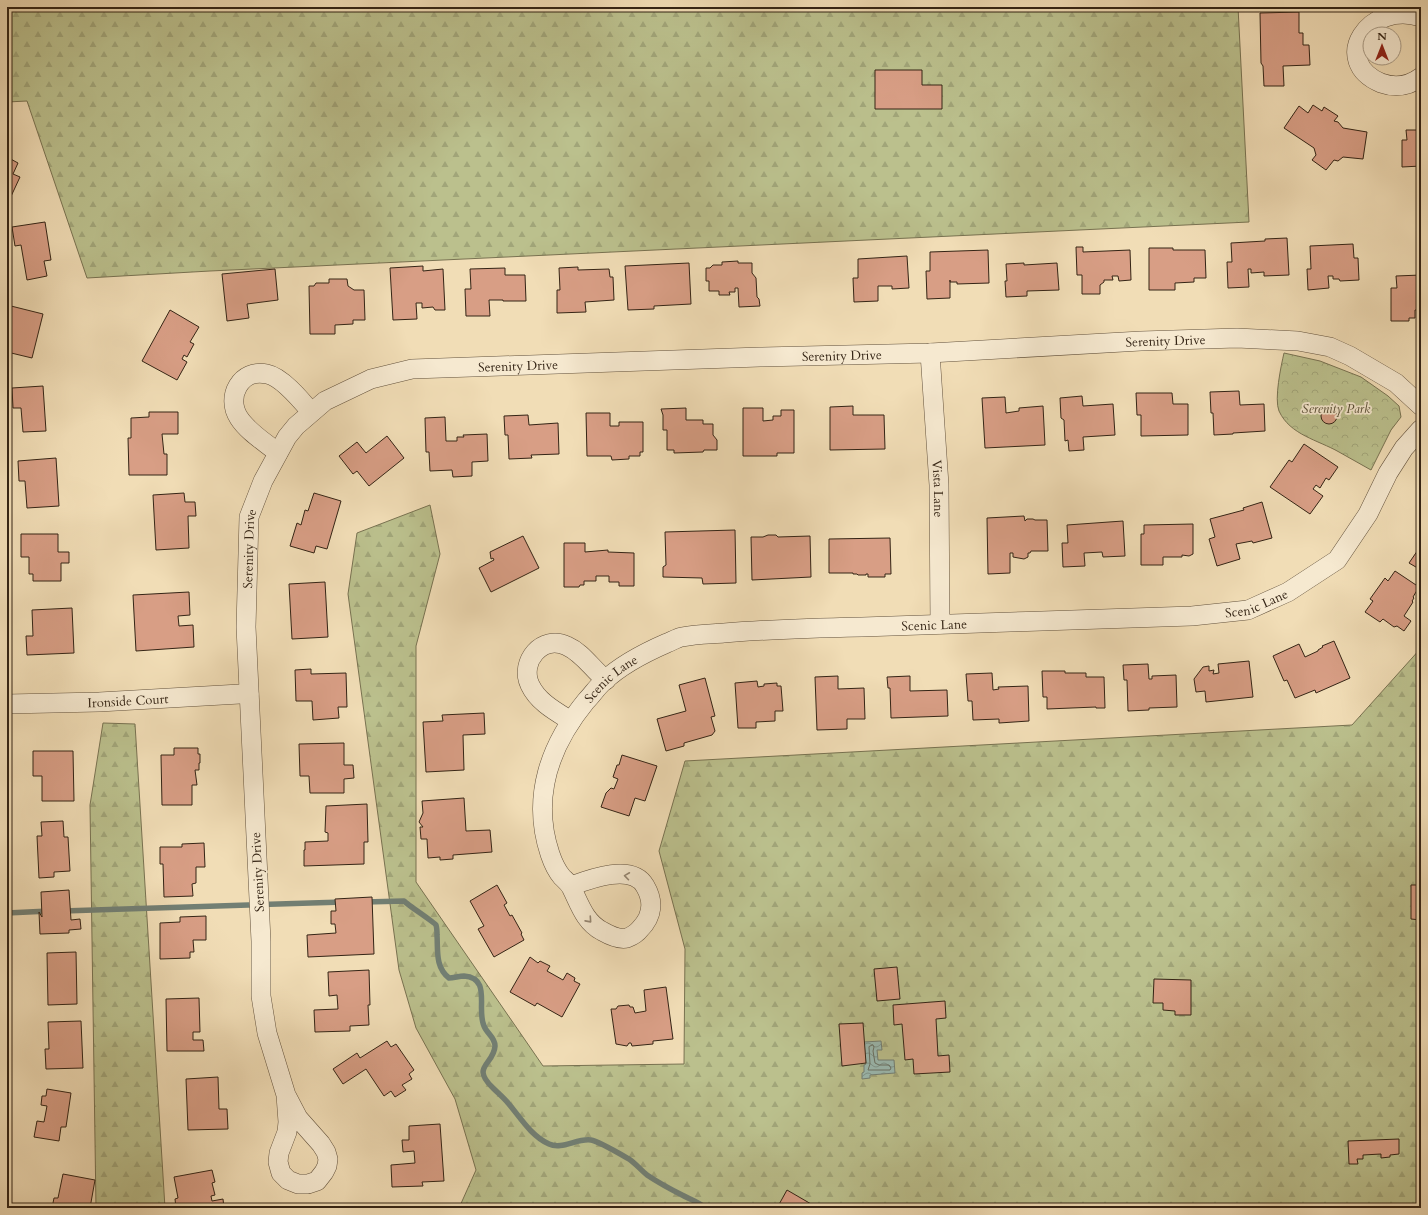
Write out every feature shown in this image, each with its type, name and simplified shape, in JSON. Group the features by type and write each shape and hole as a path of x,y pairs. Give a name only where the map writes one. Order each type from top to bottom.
{"street":[{"path":"1421,17 1412,11 1400,7 1388,8 1376,12 1366,21 1359,32 1356,45 1358,59 1364,71 1374,80 1387,85 1400,86 1414,82 1421,77"},
{"name":"Serenity Drive","path":"286,1095 267,1033 261,996 260,933 246,627 249,517 263,482 287,437 296,426 325,401 371,378 412,369 736,357 930,353 1236,338 1298,341 1330,347 1350,356 1396,383 1421,406"},
{"name":"Vista Lane","path":"930,353 938,485 940,624"},
{"path":"278,453 252,432 236,414 233,398 234,392 240,383 254,374 271,375 281,381 311,412"},
{"name":"Scenic Lane","path":"571,886 556,869 544,835 542,812 544,783 552,757 560,738 571,721 606,680 625,665 647,652 681,637 804,628 1192,616 1248,610 1288,592 1337,560 1368,514 1388,473 1404,448 1421,429"},
{"path":"571,721 547,705 529,684 529,661 533,653 549,643 561,644 578,653 606,680"},
{"name":"Ironside Court","path":"7,704 100,702 249,694"}],"green space":[{"path":"7,7 1238,7 1249,222 87,278 27,101 7,102"},
{"name":"Serenity Park","path":"1284,353 1320,361 1361,377 1388,396 1399,406 1401,417 1391,430 1371,470 1339,452 1305,436 1290,426 1284,419 1279,411 1277,399 1278,382"},
{"path":"430,505 440,554 416,646 416,882 543,1066 684,1064 685,949 659,851 685,761 1352,725 1421,648 1421,1208 459,1208 476,1170 455,1099 416,1028 399,970 348,594 357,533"},
{"path":"103,723 135,724 165,1208 96,1208 90,805"}],"water":[{"path":"881,1041 882,1050 877,1050 878,1060 894,1060 895,1073 870,1075 870,1078 862,1079 864,1065 866,1064 864,1042"}],"building":[{"path":"676,7 689,7 676,10"},
{"path":"1299,12 1299,33 1303,33 1303,45 1309,45 1310,65 1283,66 1284,86 1264,86 1263,66 1261,63 1260,13"},
{"path":"875,70 922,70 922,85 942,85 942,109 875,109"},
{"path":"1313,105 1322,111 1324,107 1338,116 1334,121 1338,122 1343,128 1367,132 1363,159 1343,157 1338,161 1334,160 1326,170 1312,160 1316,155 1314,148 1284,128 1299,106 1308,113"},
{"path":"1406,130 1421,130 1421,166 1402,167 1402,140 1407,140"},
{"path":"7,157 18,163 13,174 20,177 7,205"},
{"path":"45,222 51,260 44,261 47,276 27,280 21,245 15,246 12,227"},
{"path":"1287,238 1289,275 1264,276 1264,272 1251,273 1251,269 1248,269 1249,287 1228,288 1227,262 1232,262 1231,243"},
{"path":"1353,244 1354,258 1358,258 1359,280 1340,281 1339,279 1333,279 1333,276 1328,276 1329,288 1308,290 1307,269 1311,269 1310,246"},
{"path":"1076,247 1083,247 1083,252 1130,250 1131,280 1119,281 1118,276 1112,276 1113,280 1104,280 1104,282 1100,285 1100,294 1082,294 1082,275 1077,275"},
{"path":"1149,248 1205,250 1206,278 1194,278 1194,282 1175,283 1175,290 1149,290"},
{"path":"988,250 989,283 957,284 957,282 950,282 950,298 927,299 926,271 930,271 930,252"},
{"path":"907,256 909,288 892,289 892,286 878,286 878,301 854,302 853,278 858,278 858,259"},
{"path":"738,261 738,263 752,263 752,273 756,278 757,297 759,299 760,306 739,307 738,288 735,288 735,292 729,292 730,295 719,295 719,291 709,291 709,281 706,281 706,268 710,268 713,265 722,265 722,262"},
{"path":"689,263 691,304 654,306 654,309 628,310 625,266"},
{"path":"1024,263 1024,265 1057,263 1059,290 1027,291 1027,296 1006,297 1006,264"},
{"path":"423,266 423,271 443,269 445,310 435,310 433,307 422,308 422,303 416,303 417,319 393,320 390,268"},
{"path":"578,267 578,270 609,269 610,277 613,277 614,300 585,302 586,312 557,313 557,290 560,290 559,268"},
{"path":"505,268 505,275 525,275 526,301 489,300 490,316 466,316 465,289 471,289 470,269"},
{"path":"275,269 278,300 247,304 249,318 227,321 222,274"},
{"path":"1421,275 1421,312 1415,310 1415,318 1409,318 1409,321 1391,321 1391,288 1397,288 1396,276"},
{"path":"329,279 347,279 348,286 354,290 364,290 365,320 353,320 353,324 335,325 335,334 310,334 309,286 314,286 316,283 329,283"},
{"path":"7,305 43,314 32,358 7,352"},
{"path":"170,310 199,327 190,342 194,344 187,357 184,355 182,359 187,362 177,380 142,361"},
{"path":"43,386 46,431 23,432 21,408 13,408 12,388"},
{"path":"1239,391 1240,405 1264,404 1265,431 1214,435 1210,392"},
{"path":"1136,393 1172,393 1173,404 1188,404 1188,435 1141,436 1141,415 1137,415"},
{"path":"1082,396 1083,406 1113,404 1115,435 1083,437 1084,450 1069,451 1068,440 1065,441 1064,420 1061,418 1060,398"},
{"path":"1005,397 1006,413 1019,411 1019,408 1043,406 1045,445 985,448 982,398"},
{"path":"853,406 853,415 884,415 885,449 830,450 830,407"},
{"path":"686,408 686,420 703,420 703,424 713,424 713,435 717,440 717,450 674,453 674,450 667,450 667,430 663,430 663,415 661,409"},
{"path":"743,408 763,408 763,421 773,420 773,416 781,416 781,410 794,410 794,453 777,453 777,456 743,456"},
{"path":"1329,408 1335,410 1337,416 1335,422 1329,424 1323,422 1321,416 1323,410"},
{"path":"149,412 178,412 178,434 162,434 164,454 167,454 167,475 129,475 128,438 131,438 131,418 149,417"},
{"path":"586,413 610,413 610,426 619,426 619,422 643,422 643,452 640,452 640,456 629,456 629,459 612,460 611,456 587,456"},
{"path":"528,415 529,425 558,423 559,454 531,455 532,458 509,459 508,435 505,435 504,416"},
{"path":"445,417 446,441 457,441 457,437 464,437 463,435 487,434 488,461 472,462 472,476 453,477 452,470 430,471 429,452 426,452 425,418"},
{"path":"387,436 404,458 369,486 357,471 353,474 339,456 357,442 366,453"},
{"path":"1304,444 1338,467 1329,480 1326,478 1320,488 1316,485 1313,489 1323,496 1310,514 1270,487 1289,460 1292,462"},
{"path":"56,458 59,506 27,508 25,481 19,481 18,461"},
{"path":"184,493 185,502 195,502 196,516 188,516 189,548 156,550 153,495"},
{"path":"314,493 341,501 327,549 316,546 314,553 290,546 297,523 301,525 305,510 308,511"},
{"path":"1262,502 1272,538 1253,543 1252,541 1236,544 1240,559 1217,566 1209,539 1215,537 1210,519 1244,510 1243,508"},
{"path":"1024,516 1025,521 1027,519 1047,520 1048,551 1031,551 1028,553 1028,557 1024,559 1013,557 1013,553 1010,553 1010,573 988,574 987,518"},
{"path":"1421,517 1421,526 1417,523"},
{"path":"1123,521 1125,556 1103,557 1102,552 1084,553 1085,566 1063,567 1062,543 1068,543 1067,525"},
{"path":"1193,524 1193,554 1189,556 1182,555 1182,557 1163,557 1163,565 1141,565 1141,534 1144,534 1144,525"},
{"path":"735,530 736,583 703,584 702,578 663,577 663,567 666,565 665,532"},
{"path":"21,534 58,534 58,552 69,552 69,563 61,563 61,581 33,581 33,574 29,574 29,557 21,557"},
{"path":"768,535 776,535 778,537 810,536 811,577 752,580 751,537 763,537"},
{"path":"523,536 539,568 491,592 479,568 494,560 493,558 491,559 490,552"},
{"path":"890,538 891,574 885,574 885,577 868,577 868,574 858,575 853,573 829,573 829,539"},
{"path":"564,543 585,543 585,552 608,550 608,552 634,553 634,586 619,586 619,582 609,582 609,576 596,576 596,581 584,581 584,585 580,585 579,587 564,587"},
{"path":"1420,547 1421,548 1421,570 1409,563"},
{"path":"1395,571 1419,587 1413,597 1413,602 1404,616 1411,621 1404,631 1397,626 1394,627 1383,619 1380,622 1365,612 1373,601 1370,599 1385,578 1388,581"},
{"path":"325,582 328,637 292,639 289,584"},
{"path":"189,592 190,615 178,616 179,626 193,625 194,647 136,651 133,595"},
{"path":"72,608 74,653 27,655 26,636 33,636 32,610"},
{"path":"1334,641 1350,678 1316,693 1315,690 1295,698 1287,680 1284,681 1273,656 1299,644 1305,657 1318,651 1323,647 1322,646"},
{"path":"1249,661 1253,697 1206,702 1205,691 1196,692 1194,679 1203,667 1209,666 1209,671 1214,670 1213,674 1219,673 1218,664"},
{"path":"1148,664 1149,679 1152,679 1152,676 1176,675 1177,707 1149,708 1149,710 1128,711 1127,680 1124,680 1123,665"},
{"path":"311,669 311,674 346,673 347,707 338,707 339,718 313,720 312,701 296,701 295,670"},
{"path":"1042,671 1086,673 1086,677 1104,677 1105,708 1047,709 1047,697 1043,697"},
{"path":"992,673 993,690 999,689 998,687 1028,686 1029,721 999,723 999,719 973,720 972,701 968,701 966,674"},
{"path":"838,676 838,689 864,688 865,719 847,719 847,729 817,730 815,677"},
{"path":"910,676 910,691 947,690 948,716 891,718 890,688 888,688 887,677"},
{"path":"705,678 715,716 711,717 715,731 712,735 684,743 684,746 666,751 657,719 686,711 679,685"},
{"path":"757,681 758,687 764,686 764,684 777,683 777,686 781,686 783,711 775,711 775,721 756,722 756,728 738,728 735,683"},
{"path":"484,713 485,734 463,735 464,770 426,772 423,722 443,721 442,715"},
{"path":"344,743 344,765 353,765 354,778 344,779 344,793 310,793 309,776 300,776 299,744"},
{"path":"174,748 198,748 198,754 200,754 199,770 195,770 197,785 192,785 192,805 162,805 161,755 174,755"},
{"path":"33,751 73,751 74,801 42,801 42,776 33,776"},
{"path":"622,755 657,766 645,801 635,798 629,816 601,807 606,793 611,788 614,789 618,779 613,777"},
{"path":"464,798 466,831 490,830 492,852 453,855 453,859 440,860 440,857 428,858 427,839 421,839 420,827 423,827 419,822 423,813 422,801"},
{"path":"367,804 368,842 364,842 364,864 304,866 305,842 328,841 328,833 325,832 326,806"},
{"path":"63,821 64,837 68,837 70,871 54,872 54,877 39,878 37,836 42,836 41,822"},
{"path":"204,843 205,867 196,867 196,883 192,884 193,896 164,897 163,864 160,864 160,847 182,847 182,844"},
{"path":"497,885 507,903 504,905 510,916 512,915 522,933 521,934 524,940 494,957 478,929 484,926 470,901"},
{"path":"1411,885 1421,885 1421,920 1411,919"},
{"path":"69,890 71,920 80,919 81,929 69,930 69,933 40,934 39,912 42,917 41,892"},
{"path":"372,897 374,954 308,957 307,935 336,933 335,924 331,924 331,911 336,911 335,899"},
{"path":"206,916 206,940 193,940 194,952 190,952 190,958 160,959 160,923 180,922 180,917"},
{"path":"76,952 77,1004 48,1005 47,953"},
{"path":"530,957 538,963 540,961 550,966 547,971 563,980 567,973 575,978 574,981 580,984 562,1017 537,1003 535,1006 510,992"},
{"path":"897,967 900,999 877,1001 874,969"},
{"path":"369,970 369,1025 350,1026 350,1031 315,1032 314,1010 338,1009 337,995 329,996 328,972"},
{"path":"1154,979 1191,980 1191,1015 1175,1015 1175,1011 1163,1010 1163,1003 1153,1003"},
{"path":"666,987 673,1039 653,1041 653,1044 632,1046 631,1043 627,1046 616,1044 611,1009 616,1009 618,1006 629,1005 630,1007 633,1007 635,1013 646,1011 644,990"},
{"path":"199,998 200,1032 193,1032 193,1040 203,1040 204,1051 167,1051 166,999"},
{"path":"945,1001 946,1018 936,1019 938,1056 949,1055 950,1072 914,1074 913,1059 905,1060 902,1024 894,1025 893,1005"},
{"path":"81,1021 83,1068 46,1069 45,1049 49,1049 48,1022"},
{"path":"863,1023 866,1063 842,1066 839,1024"},
{"path":"387,1041 391,1047 396,1044 414,1070 409,1074 412,1079 402,1085 406,1090 395,1097 391,1091 384,1096 366,1069 343,1084 333,1069 357,1053 360,1058"},
{"path":"218,1077 219,1109 227,1109 228,1129 188,1130 186,1079"},
{"path":"47,1089 71,1093 66,1127 61,1127 59,1141 34,1137 37,1121 44,1122 47,1106 41,1105 42,1096 46,1096"},
{"path":"440,1124 444,1181 422,1182 423,1186 392,1187 391,1165 415,1163 414,1151 403,1152 402,1140 409,1140 409,1126"},
{"path":"1399,1139 1399,1154 1381,1158 1381,1154 1363,1155 1363,1159 1357,1159 1358,1164 1349,1164 1348,1141"},
{"path":"212,1170 215,1182 212,1183 215,1195 211,1196 212,1201 223,1199 224,1208 176,1208 175,1199 178,1198 174,1177"},
{"path":"63,1174 95,1180 90,1208 52,1208 54,1198 58,1198"},
{"path":"787,1190 818,1208 777,1208"}],"waterway":[{"path":"365,902 404,901 436,925 439,964 445,974 449,978 464,976 473,978 478,982 482,995 482,1019 485,1029 495,1043 494,1052 483,1070 483,1075 486,1081 506,1101 526,1126 537,1136 549,1144 559,1146 586,1140 599,1143 634,1162 647,1175 656,1181 705,1208"},
{"path":"63,911 343,902"},
{"path":"7,913 49,911"}]}
